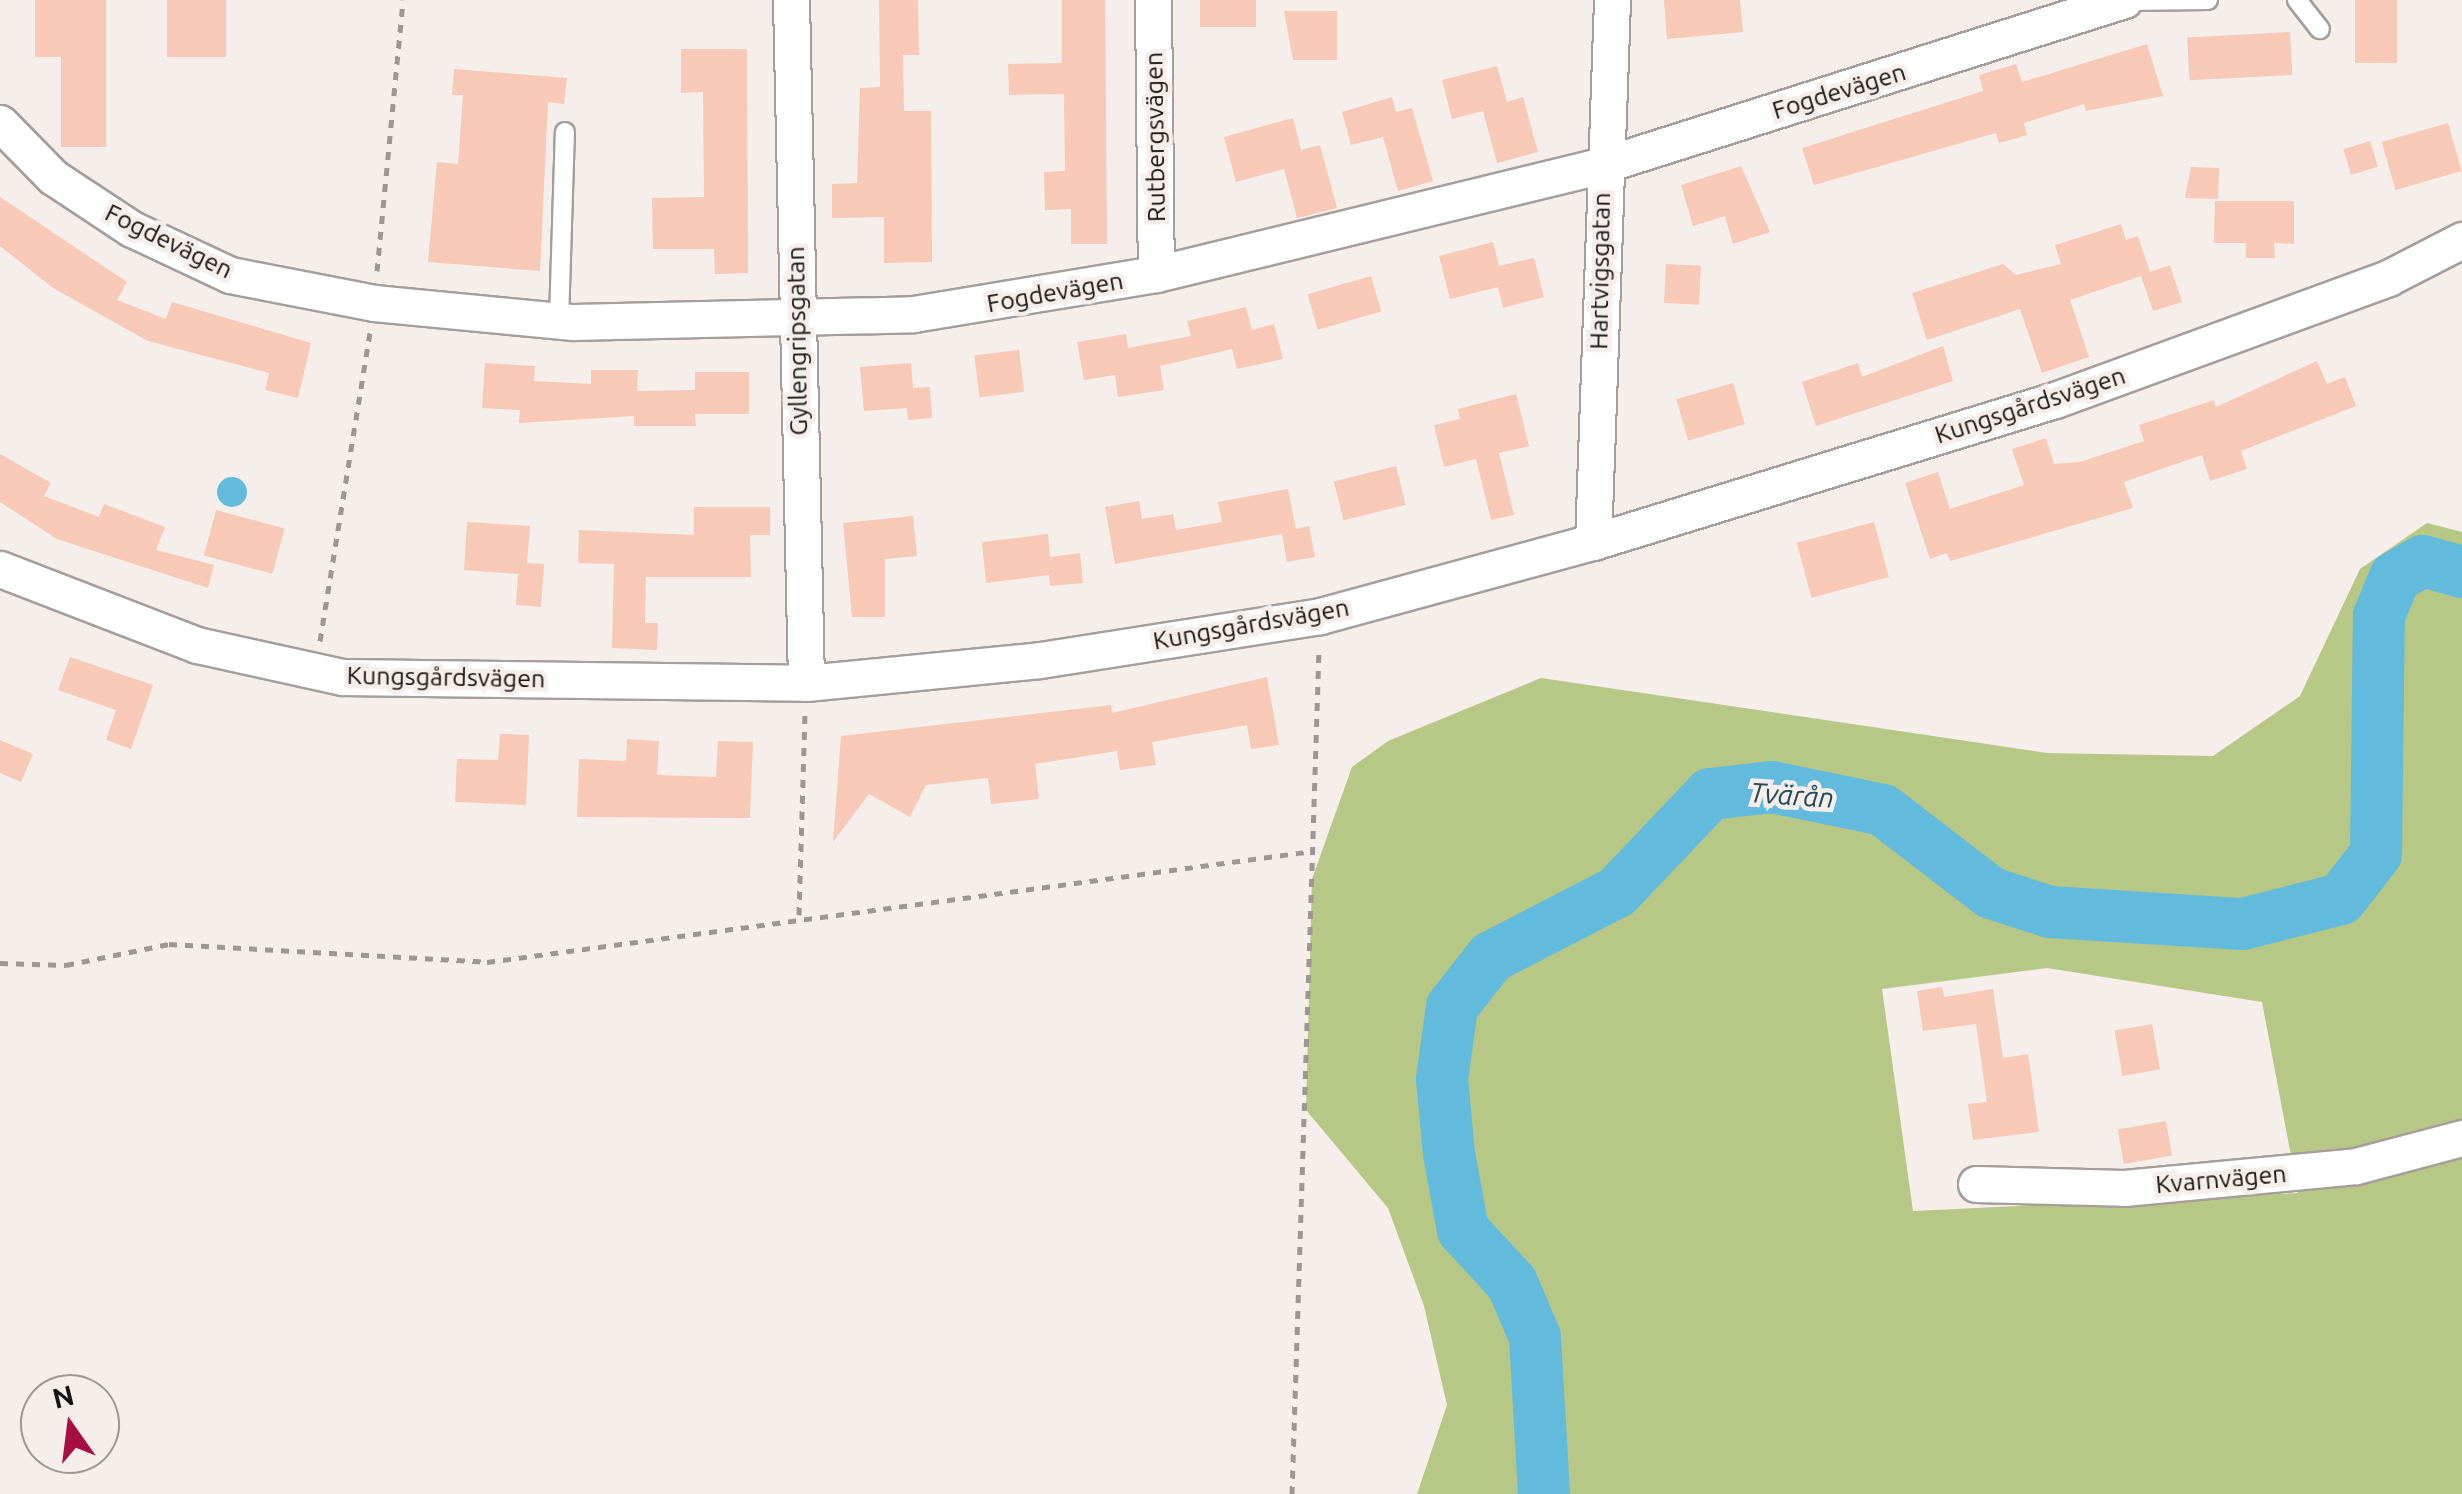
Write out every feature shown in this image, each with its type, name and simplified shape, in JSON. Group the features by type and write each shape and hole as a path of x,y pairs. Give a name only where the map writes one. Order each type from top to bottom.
{"street":[{"name":"Gyllengripsgatan","path":"790,0 806,683"},
{"name":"Rutbergsvägen","path":"1153,0 1156,274"},
{"name":"Hartvigsgatan","path":"1594,542 1603,165 1612,0"},
{"name":"Fogdevägen","path":"0,123 54,177 132,229 230,275 374,303 559,320 796,320 914,314 1156,274 1603,165 2124,1"},
{"name":"Kungsgårdsvägen","path":"0,570 197,646 316,671 806,683 1040,660 1320,616 1594,542 2055,400 2388,278 2462,240"},
{"name":"Kvarnvägen","path":"1976,1184 2124,1188 2318,1170 2462,1138"}],"lane":[{"path":"2124,1 2208,0"},
{"path":"2297,0 2320,30"},
{"path":"559,320 565,132"}],"path":[{"path":"316,671 374,303 403,0"},
{"path":"1292,1494 1320,616"},
{"path":"799,915 806,683"},
{"path":"0,963 66,965 169,944 487,962 799,915 1313,851"}],"green space":[{"path":"2427,523 2462,532 2462,1494 1417,1494 1447,1405 1424,1306 1388,1208 1306,1110 1312,879 1352,767 1388,741 1541,678 2048,753 2213,756 2300,696 2360,569","holes":["2047,968 2262,1002 2298,1193 1913,1211 1882,989"]}],"water":[{"path":"232,477 243,481 247,492 243,503 232,507 221,503 217,492 221,481"}],"building":[{"path":"35,0 106,0 106,147 61,147 61,57 35,57"},
{"path":"167,0 226,0 226,57 167,57"},
{"path":"879,0 918,0 919,55 903,55 904,111 931,111 932,262 884,263 884,217 832,218 832,184 857,183 860,88 880,87"},
{"path":"1062,0 1105,0 1107,244 1071,244 1071,209 1045,210 1044,172 1065,171 1064,94 1009,95 1008,64 1062,63"},
{"path":"1200,0 1256,0 1256,27 1200,27"},
{"path":"1664,0 1740,0 1743,32 1667,39"},
{"path":"2355,0 2397,0 2397,63 2355,63"},
{"path":"1284,11 1337,11 1337,60 1293,60"},
{"path":"2290,32 2292,75 2189,80 2187,37"},
{"path":"2147,44 2163,96 2086,111 2084,104 2024,123 2027,135 1999,143 1996,133 1814,185 1802,148 1983,91 1979,75 2016,64 2022,82"},
{"path":"681,49 747,49 748,273 715,274 714,249 653,249 652,198 704,197 703,92 681,93"},
{"path":"1497,66 1507,102 1523,97 1538,152 1497,163 1483,111 1452,119 1442,80"},
{"path":"454,69 567,78 564,104 548,102 540,271 428,262 437,162 458,164 463,95 452,95"},
{"path":"1392,97 1396,112 1412,108 1433,181 1398,191 1383,137 1351,145 1342,112"},
{"path":"1293,118 1301,150 1320,145 1337,208 1297,218 1284,169 1236,182 1224,137"},
{"path":"2448,123 2462,171 2395,190 2382,142"},
{"path":"2370,141 2378,167 2351,175 2343,149"},
{"path":"1741,166 1770,232 1733,244 1725,216 1693,226 1681,185"},
{"path":"2191,167 2219,168 2218,199 2185,198"},
{"path":"0,197 127,282 117,300 166,319 172,302 311,343 298,398 265,390 269,373 148,341 53,288 0,246"},
{"path":"2215,201 2294,201 2294,244 2274,243 2275,258 2246,258 2246,243 2214,243"},
{"path":"2121,224 2126,240 2138,236 2150,272 2170,265 2182,302 2153,311 2141,276 2070,300 2089,357 2042,373 2020,309 1927,340 1912,293 2003,264 2016,275 2061,264 2055,245"},
{"path":"1493,242 1499,266 1534,258 1544,297 1503,308 1498,287 1450,299 1439,256"},
{"path":"1666,264 1701,266 1699,305 1664,303"},
{"path":"1371,276 1381,312 1318,330 1308,294"},
{"path":"1246,307 1252,330 1274,324 1283,359 1237,369 1232,349 1160,366 1164,390 1118,397 1115,375 1084,380 1077,342 1126,334 1128,348 1191,336 1187,321"},
{"path":"1943,346 1953,381 1816,426 1802,382 1858,363 1862,377"},
{"path":"1019,350 1024,392 979,397 974,355"},
{"path":"2317,361 2327,384 2345,377 2356,406 2241,451 2247,469 2210,481 2202,455 2124,482 2133,508 1950,561 1947,553 1930,559 1905,483 1938,472 1950,509 2024,485 2012,449 2046,438 2054,464 2080,462 2144,441 2139,425 2214,400 2216,407"},
{"path":"485,363 535,366 534,381 591,384 591,370 638,370 637,391 695,390 695,372 749,372 749,414 695,414 696,426 634,426 634,416 519,423 520,410 482,408"},
{"path":"911,363 913,388 930,387 932,418 908,420 907,408 864,411 860,367"},
{"path":"1733,383 1745,424 1688,441 1676,399"},
{"path":"1516,394 1529,446 1499,453 1514,515 1491,520 1476,459 1444,467 1434,425 1460,419 1458,409"},
{"path":"0,454 51,483 44,496 99,517 104,504 165,527 156,550 214,565 208,588 57,539 0,502"},
{"path":"1396,466 1406,505 1344,520 1334,481"},
{"path":"1288,489 1296,529 1309,526 1315,557 1287,562 1282,534 1115,564 1105,507 1139,501 1142,519 1173,514 1176,530 1222,522 1218,502"},
{"path":"694,507 770,507 770,535 750,535 751,577 646,577 645,623 658,623 657,650 612,648 614,564 578,563 579,530 694,535"},
{"path":"216,510 285,528 272,574 204,555"},
{"path":"913,516 917,556 885,559 885,617 852,617 843,523"},
{"path":"467,522 530,526 527,563 544,564 541,607 516,605 518,574 464,570"},
{"path":"1874,522 1889,577 1811,598 1797,543"},
{"path":"1048,534 1050,557 1080,553 1083,583 1050,586 1049,575 986,583 982,542"},
{"path":"70,657 153,685 131,749 106,740 116,710 58,690"},
{"path":"1267,677 1279,745 1251,749 1247,725 1152,742 1156,765 1120,770 1117,751 1035,764 1039,799 991,804 988,778 926,785 910,817 869,794 833,842 841,736 1111,705 1112,713"},
{"path":"500,734 529,735 526,805 455,802 457,759 498,760"},
{"path":"627,739 659,741 657,775 716,777 718,741 753,742 750,818 577,817 579,759 626,761"},
{"path":"0,740 33,754 21,782 0,773"},
{"path":"1942,987 1944,997 1993,989 2003,1058 2028,1054 2039,1132 1973,1140 1968,1104 1987,1102 1976,1024 1923,1031 1917,991"},
{"path":"2152,1024 2160,1069 2123,1076 2115,1031"},
{"path":"2166,1121 2172,1155 2124,1164 2118,1130"}],"waterway":[{"name":"Tvärån","path":"1544,1494 1535,1337 1512,1283 1463,1230 1449,1154 1442,1079 1452,1007 1491,957 1617,892 1710,794 1772,787 1883,810 1991,893 2050,912 2243,924 2341,899 2376,854 2379,616 2395,577 2423,561 2462,572"}]}
